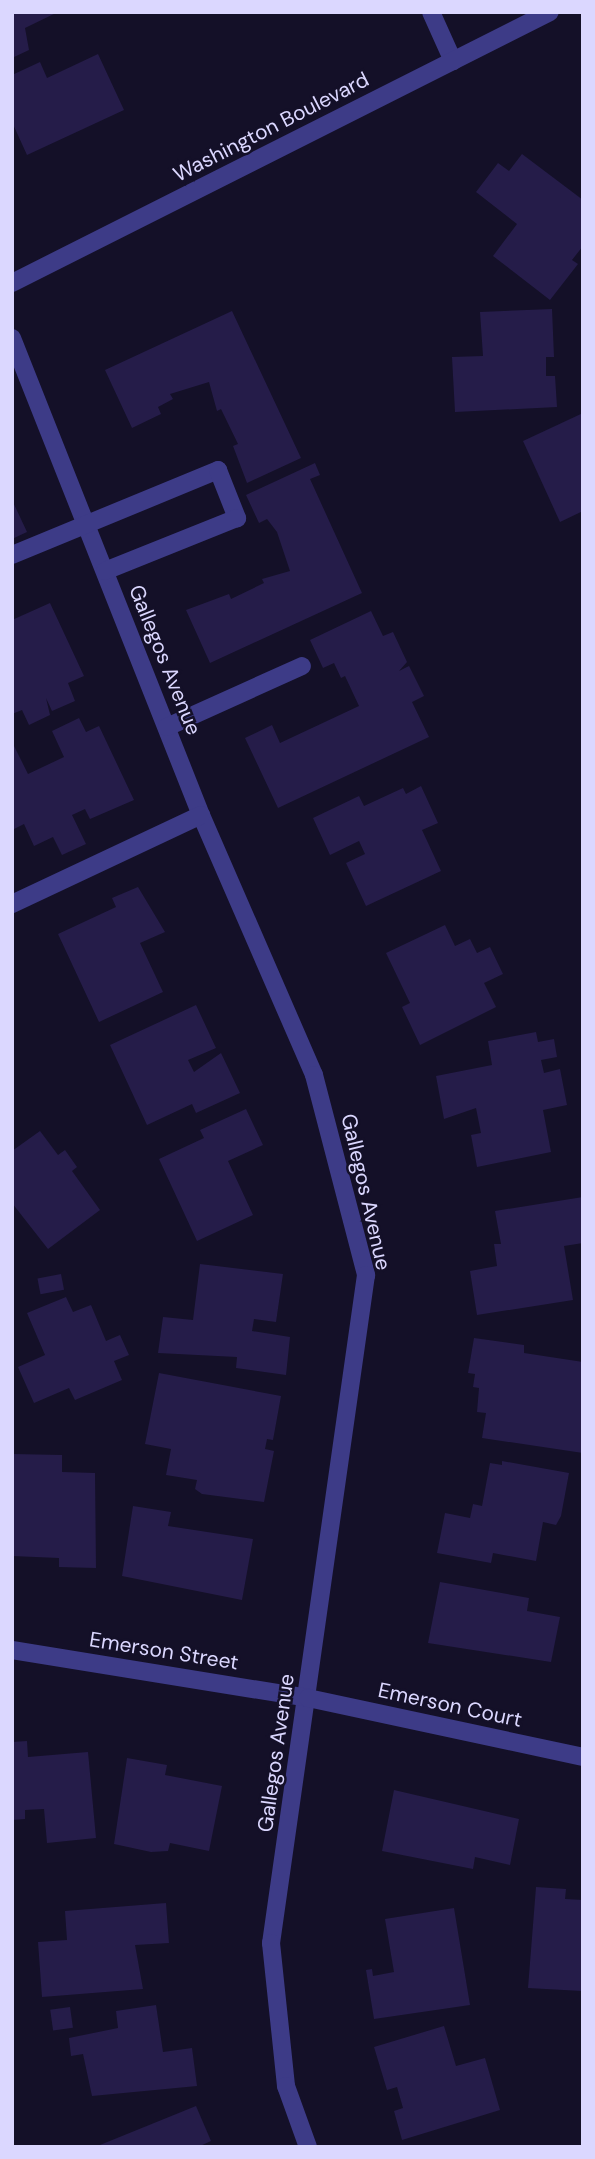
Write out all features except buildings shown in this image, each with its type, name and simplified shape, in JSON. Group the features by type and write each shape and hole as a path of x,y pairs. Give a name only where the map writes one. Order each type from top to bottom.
{"street":[{"path":"431,12 453,61"},
{"name":"Washington Boulevard","path":"12,283 550,12"},
{"name":"Gallegos Avenue","path":"12,338 201,815 314,1075 366,1275 308,1698 271,1943 286,2086 307,2147"},
{"path":"12,555 86,520 218,470 237,518 105,571"},
{"path":"166,727 302,666"},
{"path":"12,904 201,815"},
{"name":"Emerson Street","path":"12,1650 308,1698"},
{"name":"Emerson Court","path":"308,1698 583,1757"}]}
